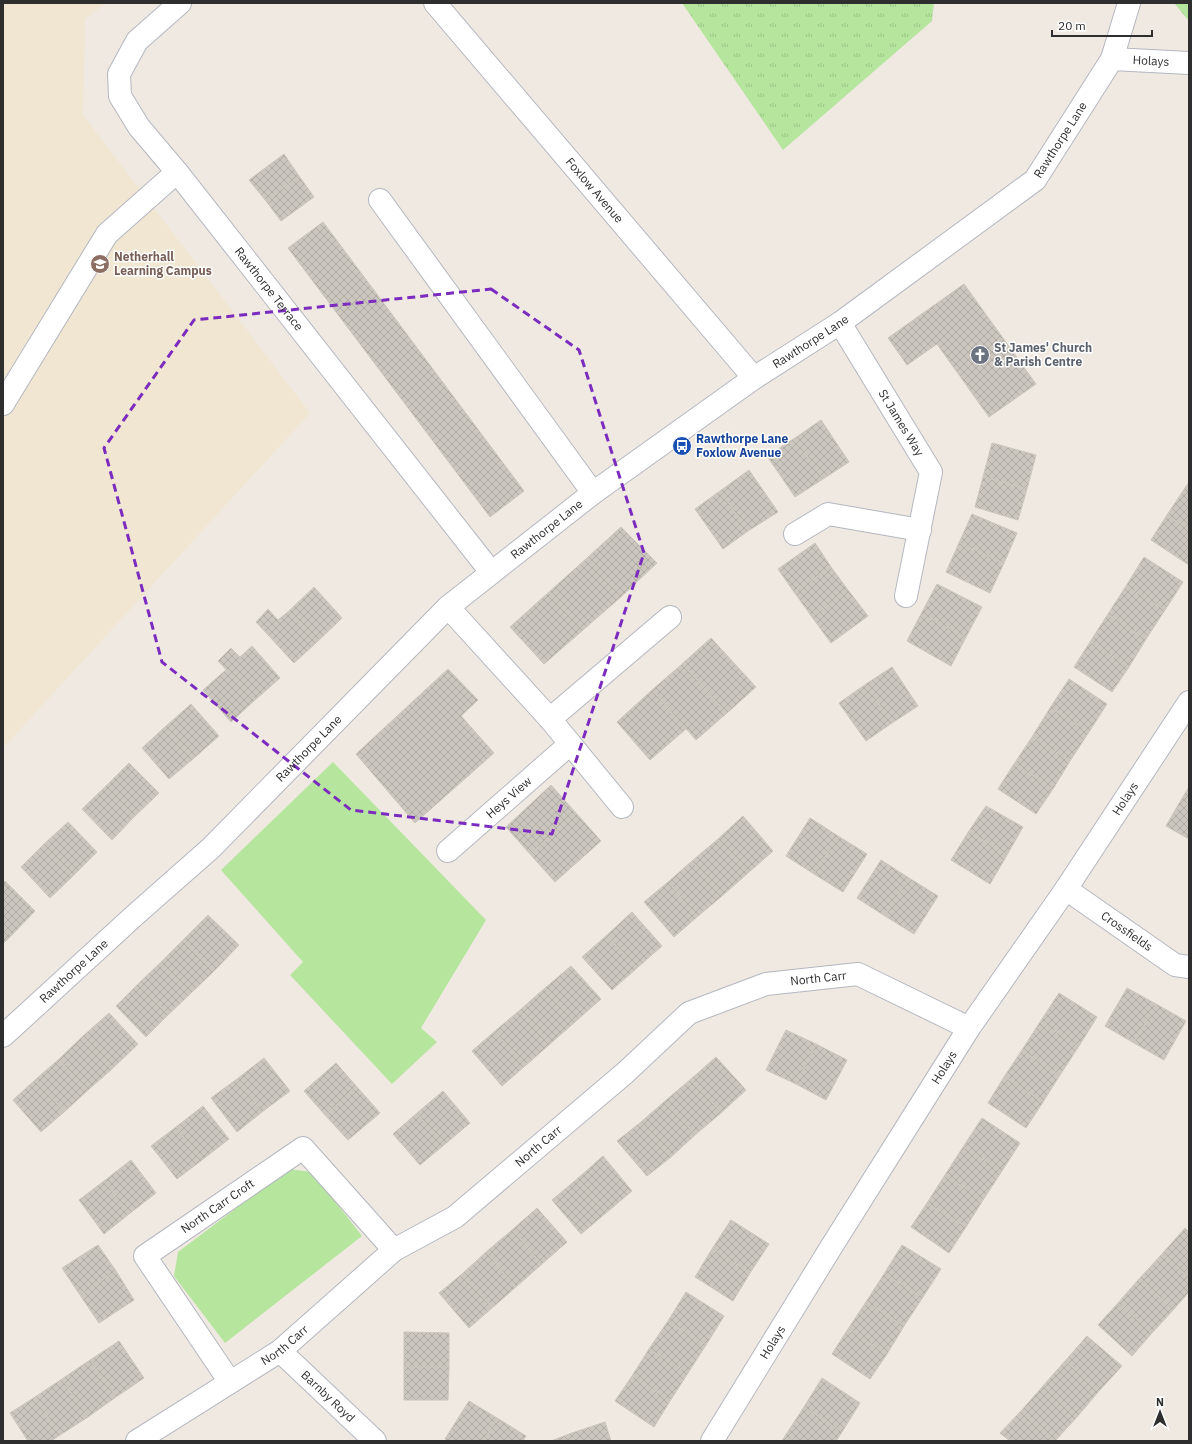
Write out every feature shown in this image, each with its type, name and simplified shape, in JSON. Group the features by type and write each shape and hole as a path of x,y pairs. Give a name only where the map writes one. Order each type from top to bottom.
{"street":[{"name":"Rawthorpe Terrace","path":"180,3 137,41 119,74 120,96 139,127 177,172 491,572"},
{"name":"Foxlow Avenue","path":"435,3 754,378"},
{"name":"Rawthorpe Lane","path":"3,1036 135,915 212,848 448,607 593,493 754,378 840,323 1035,180 1112,59 1129,3"},
{"name":"Holays","path":"1112,59 1189,63"},
{"path":"3,404 107,234 177,172"},
{"path":"380,200 593,493"},
{"name":"St James Way","path":"840,323 931,472 906,596"},
{"path":"795,534 828,514 920,530"},
{"path":"448,607 550,719 622,807"},
{"path":"550,719 670,617"},
{"name":"Holays","path":"712,1441 830,1249 969,1028 1066,889 1189,702"},
{"name":"Heys View","path":"448,851 570,744"},
{"name":"Crossfields","path":"1066,889 1175,964 1189,967"},
{"name":"North Carr","path":"137,1441 280,1351 394,1250 455,1218 625,1073 689,1013 766,984 858,974 969,1028"},
{"name":"North Carr Croft","path":"230,1382 145,1256 303,1148 394,1250"},
{"name":"Barnby Royd","path":"280,1351 375,1441"}],"highlighted area":[{"path":"491,289 579,350 644,553 552,834 351,810 162,662 104,448 194,320"}],"shaded area":[{"name":"Netherhall Learning Campus","path":"3,3 106,3 85,19 83,115 310,413 3,748"}],"green space":[{"path":"682,3 934,3 932,21 783,150"},
{"path":"1174,3 1189,3 1189,21"},
{"path":"333,762 486,920 421,1028 437,1042 392,1084 290,975 303,962 221,870"},
{"path":"288,1169 312,1172 362,1236 225,1343 174,1276 178,1252"}],"building":[{"path":"284,154 299,176 266,201 249,180"},
{"path":"299,176 314,197 281,221 266,201"},
{"path":"323,222 524,491 490,517 288,248"},
{"name":"St James' Church & Parish Centre","path":"964,284 1036,384 989,417 937,344 907,365 888,338"},
{"path":"821,420 849,462 823,479 795,438"},
{"path":"795,438 823,479 795,497 767,456"},
{"path":"992,443 1036,455 1027,489 983,477"},
{"path":"749,470 778,512 748,531 720,491"},
{"path":"983,477 1027,489 1018,520 975,507"},
{"path":"1189,482 1189,491 1185,488"},
{"path":"1185,488 1189,491 1189,529 1167,515"},
{"path":"720,491 748,531 723,549 695,509"},
{"path":"972,514 1017,533 1004,563 959,543"},
{"path":"1167,515 1189,529 1189,565 1151,540"},
{"path":"621,527 657,563 622,596 587,558"},
{"path":"815,543 831,567 794,592 778,569"},
{"path":"959,543 1004,563 990,593 946,572"},
{"path":"1144,557 1183,582 1165,610 1126,586"},
{"path":"587,558 622,596 583,630 549,592"},
{"path":"831,567 848,590 812,617 794,592"},
{"path":"937,584 982,607 966,637 921,614"},
{"path":"1126,586 1165,610 1146,639 1108,614"},
{"path":"314,587 342,618 317,642 289,611"},
{"path":"848,590 868,616 831,643 812,617"},
{"path":"549,592 583,630 544,664 510,627"},
{"path":"268,609 278,620 289,611 317,642 294,663 256,622"},
{"path":"921,614 966,637 951,666 907,641"},
{"path":"1108,614 1146,639 1129,667 1090,642"},
{"path":"711,638 756,687 727,713 682,664"},
{"path":"1090,642 1129,667 1112,692 1074,667"},
{"path":"252,646 280,678 255,700 218,661 231,648 240,657"},
{"path":"682,664 727,713 696,740 652,690"},
{"path":"892,667 918,706 892,723 866,684"},
{"path":"227,669 255,700 231,722 203,690"},
{"path":"448,669 478,700 461,716 494,753 415,823 356,754"},
{"path":"1069,679 1107,704 1089,732 1050,708"},
{"path":"866,684 892,723 866,741 839,703"},
{"path":"652,690 686,729 650,760 617,722"},
{"path":"191,704 219,736 193,759 165,727"},
{"path":"1050,708 1089,732 1070,761 1032,737"},
{"path":"165,727 193,759 169,779 142,748"},
{"path":"1032,737 1070,761 1053,789 1014,764"},
{"path":"129,763 159,793 134,817 105,787"},
{"path":"1014,764 1053,789 1036,814 998,789"},
{"path":"551,785 576,813 530,854 506,827"},
{"path":"105,787 134,817 112,840 82,809"},
{"path":"1189,787 1189,805 1181,800"},
{"path":"1181,800 1189,805 1189,839 1166,826"},
{"path":"986,806 1023,827 1007,855 969,831"},
{"path":"576,813 601,841 555,882 530,854"},
{"path":"743,816 773,851 748,873 718,839"},
{"path":"810,818 838,836 814,874 786,856"},
{"path":"68,822 97,852 73,876 43,845"},
{"path":"969,831 1007,855 990,884 951,860"},
{"path":"838,836 867,854 843,892 814,874"},
{"path":"718,839 748,873 722,896 692,861"},
{"path":"43,845 73,876 50,898 21,867"},
{"path":"881,860 909,878 885,916 857,898"},
{"path":"692,861 722,896 697,917 668,882"},
{"path":"909,878 938,896 914,934 885,916"},
{"path":"5,881 35,911 12,935 3,927 3,883"},
{"path":"668,882 697,917 674,937 644,902"},
{"path":"632,912 662,946 637,968 607,935"},
{"path":"208,915 239,945 214,971 183,940"},
{"path":"3,927 12,935 3,944"},
{"path":"607,935 637,968 612,990 582,957"},
{"path":"183,940 214,971 190,994 160,963"},
{"path":"160,963 190,994 168,1015 138,984"},
{"path":"571,966 601,999 575,1022 545,988"},
{"path":"138,984 168,1015 146,1037 116,1006"},
{"path":"545,988 575,1022 550,1044 520,1010"},
{"path":"1127,988 1156,1004 1134,1043 1105,1026"},
{"path":"1059,993 1097,1017 1079,1046 1040,1022"},
{"path":"1156,1004 1186,1021 1164,1060 1134,1043"},
{"path":"520,1010 550,1044 525,1066 495,1031"},
{"path":"109,1013 138,1044 112,1069 82,1037"},
{"path":"1040,1022 1079,1046 1060,1075 1022,1050"},
{"path":"786,1030 816,1044 796,1084 766,1070"},
{"path":"495,1031 525,1066 502,1086 472,1051"},
{"path":"82,1037 112,1069 87,1091 59,1059"},
{"path":"816,1044 847,1060 826,1100 796,1084"},
{"path":"1022,1050 1060,1075 1043,1102 1004,1077"},
{"path":"716,1057 746,1090 721,1113 691,1079"},
{"path":"264,1058 290,1091 262,1112 237,1079"},
{"path":"59,1059 87,1091 64,1112 35,1080"},
{"path":"336,1063 357,1087 325,1115 304,1091"},
{"path":"1004,1077 1043,1102 1026,1128 988,1103"},
{"path":"237,1079 262,1112 237,1132 211,1098"},
{"path":"691,1079 721,1113 695,1135 665,1101"},
{"path":"35,1080 64,1112 41,1132 13,1100"},
{"path":"357,1087 380,1113 348,1140 325,1115"},
{"path":"443,1091 470,1123 444,1145 417,1113"},
{"path":"665,1101 695,1135 671,1157 641,1122"},
{"path":"203,1106 229,1139 202,1160 176,1127"},
{"path":"417,1113 444,1145 420,1165 393,1134"},
{"path":"982,1118 1020,1143 1002,1171 963,1147"},
{"path":"641,1122 671,1157 647,1176 617,1141"},
{"path":"176,1127 202,1160 177,1179 151,1146"},
{"path":"963,1147 1002,1171 983,1200 945,1175"},
{"path":"603,1156 632,1191 606,1213 577,1179"},
{"path":"131,1160 156,1193 129,1214 104,1181"},
{"path":"945,1175 983,1200 966,1227 927,1203"},
{"path":"577,1179 606,1213 581,1234 552,1200"},
{"path":"104,1181 129,1214 104,1234 79,1200"},
{"path":"927,1203 966,1227 949,1253 911,1227"},
{"path":"537,1208 567,1242 542,1264 512,1230"},
{"path":"731,1220 769,1244 750,1273 712,1249"},
{"path":"1185,1228 1189,1232 1189,1277 1162,1254"},
{"path":"512,1230 542,1264 516,1287 486,1252"},
{"path":"98,1245 116,1271 80,1295 62,1268"},
{"path":"902,1245 941,1269 923,1297 884,1274"},
{"path":"712,1249 750,1273 733,1301 695,1277"},
{"path":"486,1252 516,1287 492,1308 462,1274"},
{"path":"1162,1254 1189,1277 1189,1292 1174,1309 1139,1279"},
{"path":"116,1271 134,1300 99,1323 80,1295"},
{"path":"462,1274 492,1308 469,1328 439,1293"},
{"path":"884,1274 923,1297 904,1326 866,1302"},
{"path":"1139,1279 1174,1309 1152,1333 1118,1303"},
{"path":"686,1292 724,1316 706,1345 668,1321"},
{"path":"866,1302 904,1326 887,1354 848,1329"},
{"path":"1118,1303 1152,1333 1132,1356 1098,1325"},
{"path":"668,1321 706,1345 688,1373 649,1349"},
{"path":"848,1329 887,1354 870,1379 832,1354"},
{"path":"404,1332 449,1333 449,1367 404,1367"},
{"path":"1087,1336 1122,1366 1099,1391 1065,1361"},
{"path":"119,1341 144,1378 116,1397 90,1360"},
{"path":"649,1349 688,1373 670,1401 632,1376"},
{"path":"90,1360 116,1397 88,1417 62,1379"},
{"path":"1065,1361 1099,1391 1077,1417 1043,1386"},
{"path":"404,1367 449,1367 448,1400 404,1400"},
{"path":"632,1376 670,1401 654,1427 615,1401"},
{"path":"822,1378 860,1403 842,1432 804,1407"},
{"path":"62,1379 88,1417 60,1435 35,1397"},
{"path":"1043,1386 1077,1417 1055,1441 1021,1411"},
{"path":"35,1397 60,1435 51,1441 28,1441 10,1413"},
{"path":"469,1401 497,1418 483,1441 448,1441 445,1439"},
{"path":"804,1407 842,1432 836,1441 794,1441 785,1436"},
{"path":"1021,1411 1055,1441 1010,1441 1000,1433"},
{"path":"497,1418 526,1436 523,1441 483,1441"},
{"path":"605,1422 611,1441 575,1441 572,1433"},
{"path":"572,1433 575,1441 551,1441"},
{"path":"785,1436 794,1441 782,1441"}],"place":[{"name":"Netherhall Learning Campus","path":"100,264"},
{"name":"St James' Church & Parish Centre","path":"980,355"},
{"name":"Rawthorpe Lane Foxlow Avenue","path":"682,446"}]}
